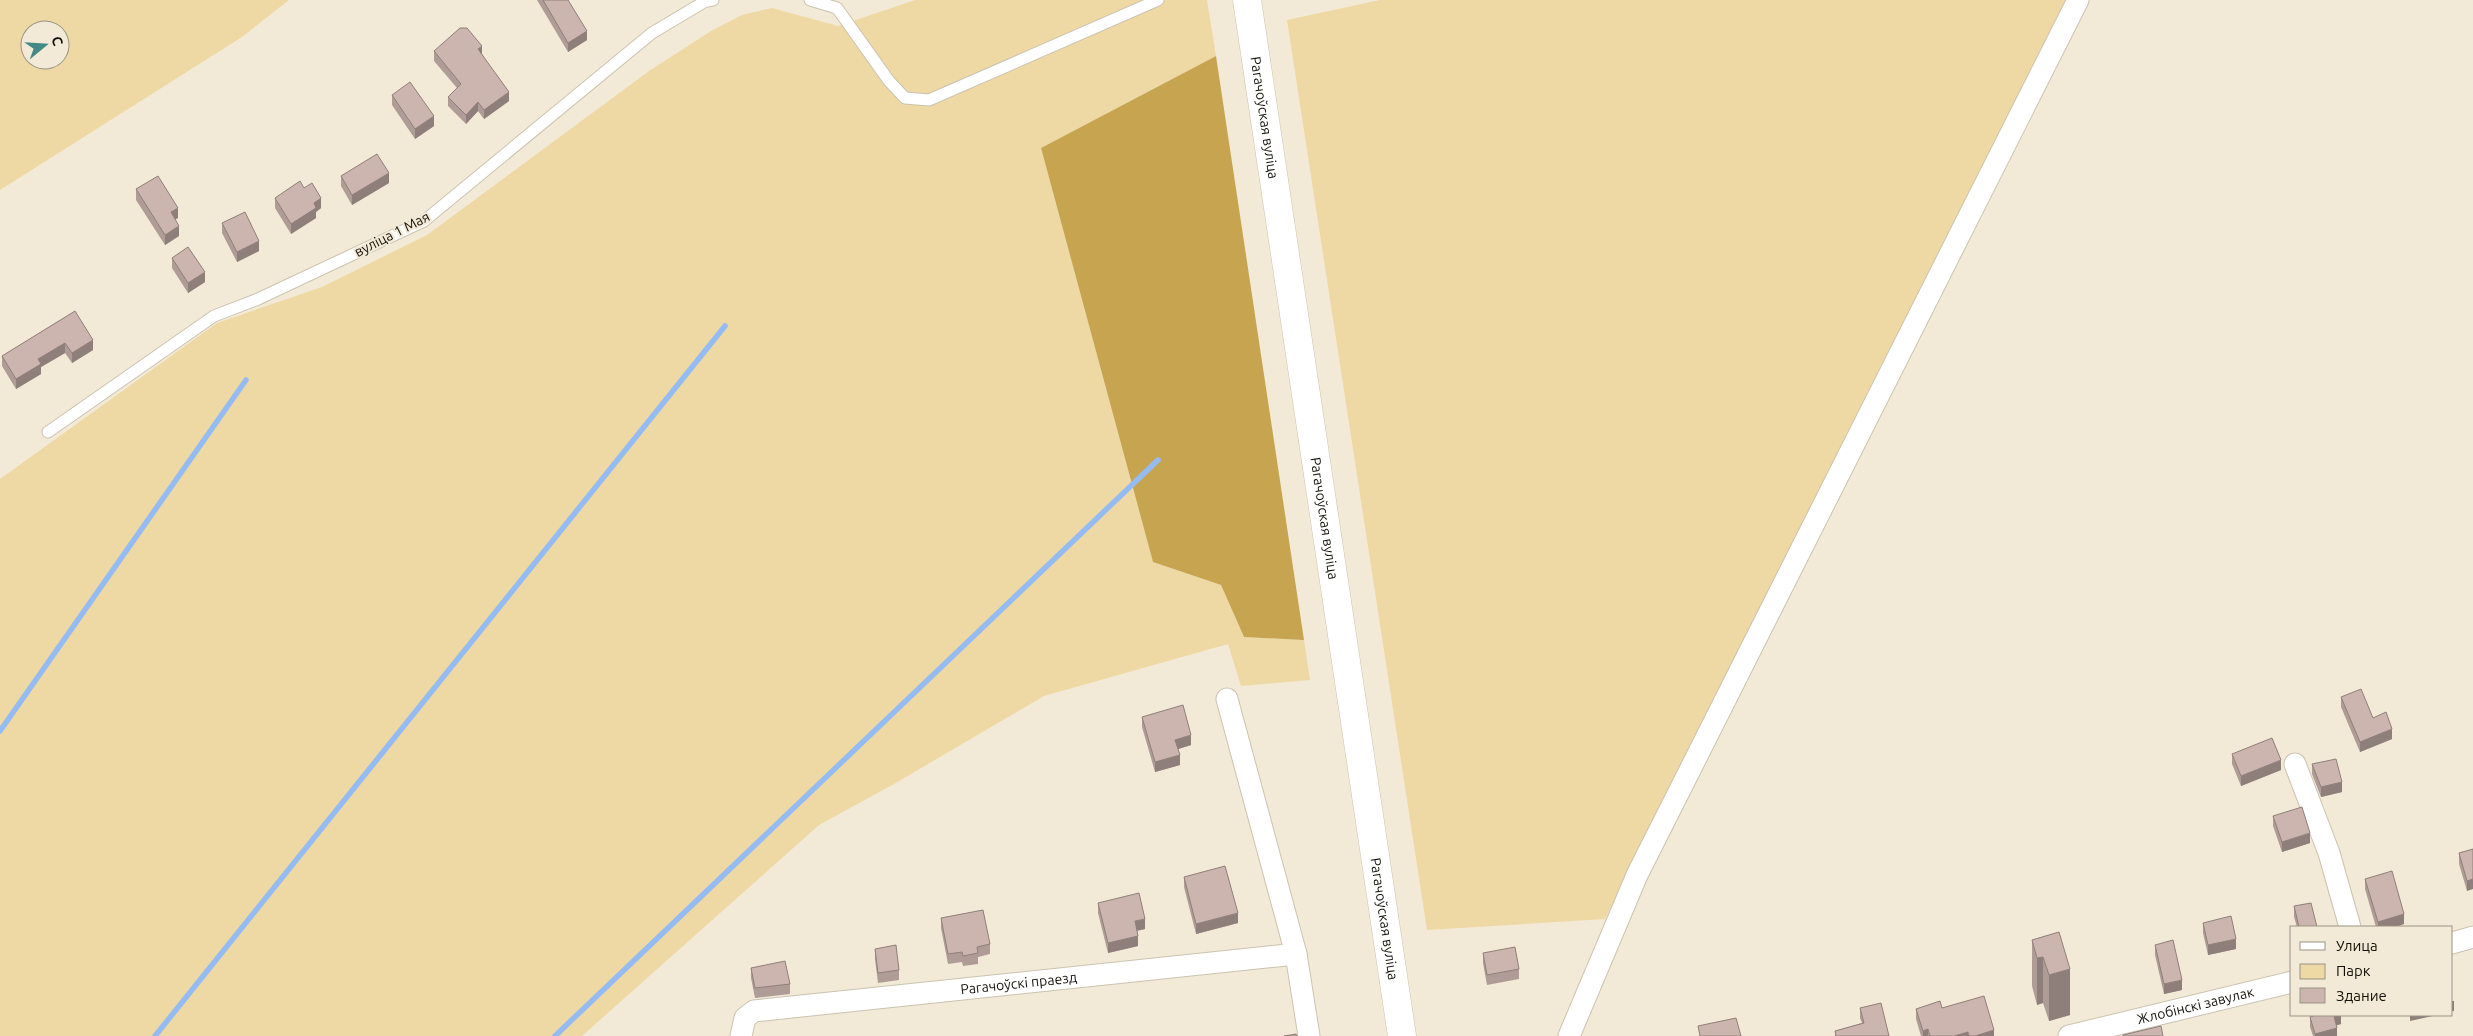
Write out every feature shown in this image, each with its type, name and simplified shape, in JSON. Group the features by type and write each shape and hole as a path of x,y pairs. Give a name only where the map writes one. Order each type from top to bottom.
{"main road":[{"name":"Рагачоўская вуліца","path":"1247,0 1402,1036"}],"street":[{"path":"1569,1036 1637,875 2078,0"},
{"path":"1227,699 1296,954 1309,1036"},
{"path":"2295,764 2329,853 2350,926"},
{"path":"2453,943 2473,938"},
{"name":"Рагачоўскі праезд","path":"743,1027 754,1011 1296,954"},
{"name":"Жлобінскі завулак","path":"2069,1036 2290,982"}],"lane":[{"name":"вуліца 1 Мая","path":"48,432 214,316 258,299 424,221 652,33 704,2 713,0"},
{"path":"810,0 837,8 889,81 905,98 930,100 1158,0"}],"green space":[{"path":"0,0 289,0 242,37 0,190"},
{"path":"915,0 1207,0 1216,56 1041,148 1153,562 1221,585 1244,637 1304,640 1310,680 1241,686 1228,644 1044,696 894,784 819,825 582,1036 0,1036 0,479 217,323 322,287 427,235 649,71 711,31 742,15 772,8 838,26"},
{"path":"1380,0 2073,0 1943,267 1605,919 1427,930 1287,20"}],"shaded area":[{"path":"1216,56 1304,640 1244,637 1221,585 1153,562 1041,148"}],"building":[{"path":"543,0 568,0 587,31 568,43"},
{"path":"460,28 467,28 482,46 478,49 509,92 484,110 478,102 466,115 448,97 461,84 434,51"},
{"path":"410,82 434,116 415,129 392,95"},
{"path":"377,154 389,173 352,195 341,176"},
{"path":"158,176 178,208 171,212 179,226 165,235 136,189"},
{"path":"300,181 304,188 312,183 321,198 314,203 316,208 291,224 275,198"},
{"path":"245,212 259,241 237,252 222,223"},
{"path":"188,247 205,272 188,283 172,258"},
{"path":"75,311 93,340 72,353 65,343 38,359 41,364 16,379 2,356"},
{"path":"2361,689 2373,718 2386,712 2392,729 2360,742 2341,697"},
{"path":"1183,705 1191,735 1175,740 1180,755 1155,762 1142,717"},
{"path":"2272,738 2281,760 2241,776 2232,754"},
{"path":"2336,759 2342,782 2321,787 2312,764"},
{"path":"2302,807 2310,833 2282,842 2273,816"},
{"path":"2473,849 2473,879 2467,881 2459,853"},
{"path":"1225,866 1238,913 1196,924 1184,877"},
{"path":"2392,871 2404,914 2378,922 2365,879"},
{"path":"1139,893 1145,919 1135,921 1138,936 1108,943 1098,903"},
{"path":"2311,903 2317,926 2299,926 2294,906"},
{"path":"983,910 990,944 977,947 978,953 963,956 962,952 948,954 941,918"},
{"path":"2231,916 2236,939 2208,945 2203,923"},
{"path":"2059,932 2070,969 2049,975 2043,957 2037,958 2032,940"},
{"path":"2173,940 2182,980 2164,984 2155,945"},
{"path":"896,945 899,970 878,973 875,949"},
{"path":"1515,947 1519,969 1487,975 1483,953"},
{"path":"785,961 790,984 755,988 751,968"},
{"path":"1984,996 1994,1030 1975,1036 1969,1036 1968,1032 1954,1036 1930,1036 1928,1029 1923,1031 1916,1009 1940,1001 1942,1008"},
{"path":"1881,1003 1889,1036 1836,1036 1835,1031 1864,1023 1860,1008"},
{"path":"2334,1016 2337,1028 2315,1034 2310,1017"},
{"path":"1736,1018 1741,1036 1700,1036 1698,1026"},
{"path":"2161,1026 2163,1036 2123,1036 2123,1035"}],"waterway":[{"path":"155,1036 725,326"},
{"path":"0,731 246,380"},
{"path":"555,1036 1158,460"}]}
